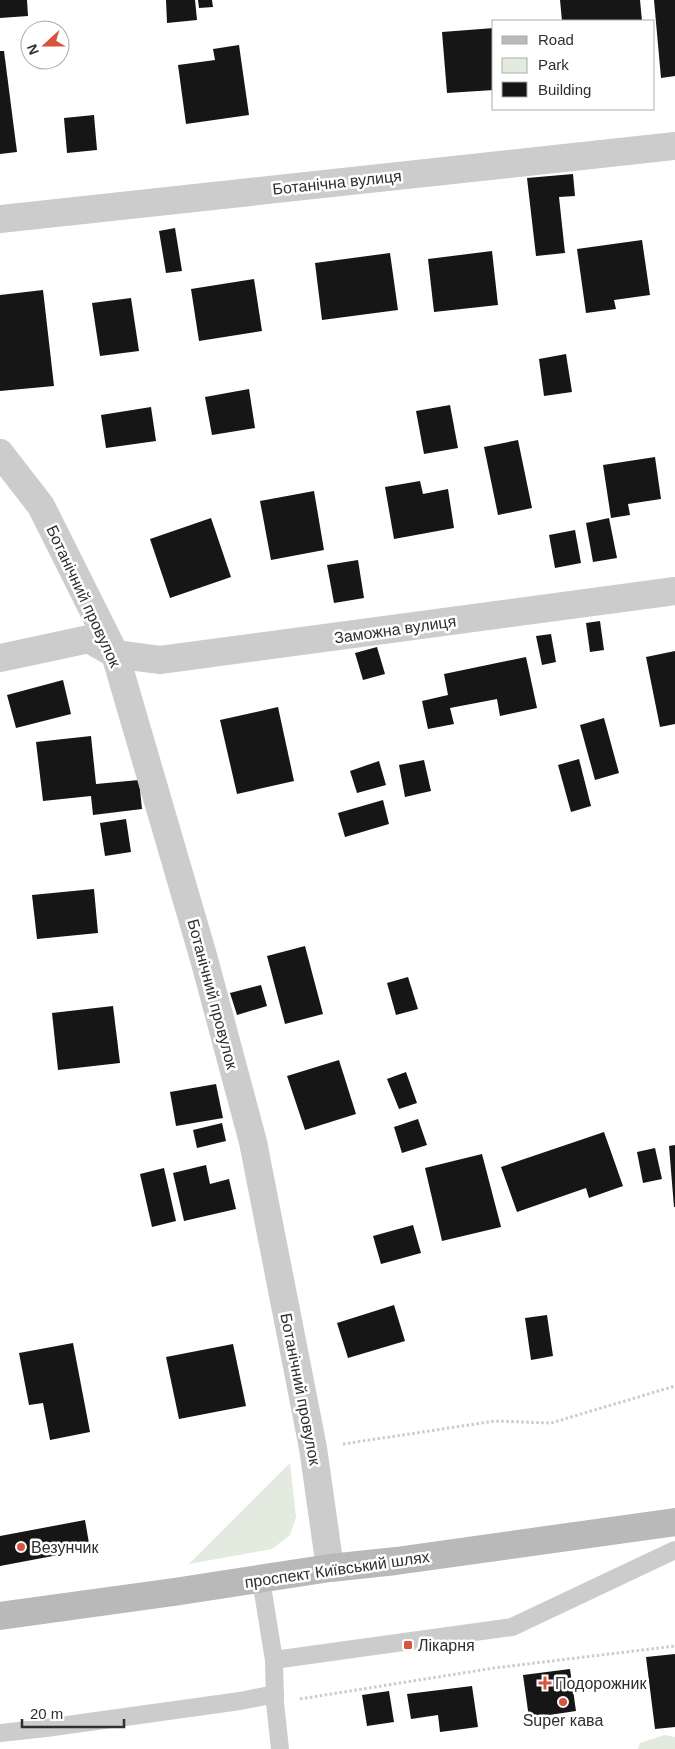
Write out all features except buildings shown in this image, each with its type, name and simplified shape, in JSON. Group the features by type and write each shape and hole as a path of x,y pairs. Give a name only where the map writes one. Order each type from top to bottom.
{"main road":[{"name":"проспект Київський шлях","path":"0,1616 261,1580 330,1568 396,1561 675,1522"}],"street":[{"name":"Ботанічна вулиця","path":"0,219 675,146"},
{"name":"Ботанічний провулок","path":"0,453 41,506 115,654 204,959 253,1142 313,1448 330,1568"},
{"name":"Заможна вулиця","path":"115,654 160,660 675,591"},
{"path":"0,658 90,639 115,654"}],"lane":[{"path":"274,1660 512,1627 675,1550"},
{"path":"261,1580 274,1660 275,1699 280,1749"},
{"path":"0,1733 240,1701 275,1699"}],"path":[{"path":"313,1448 495,1420 551,1423 675,1386"},
{"path":"275,1699 494,1668 675,1646"}],"green space":[{"path":"290,1463 296,1517 290,1535 272,1549 189,1564"},
{"path":"664,1735 675,1737 675,1749 638,1749 640,1743"}],"place":[{"name":"Везунчик","path":"21,1547"},
{"name":"Лікарня","path":"408,1645"},
{"name":"Подорожник","path":"545,1683"},
{"name":"Super кава","path":"563,1702"}]}
